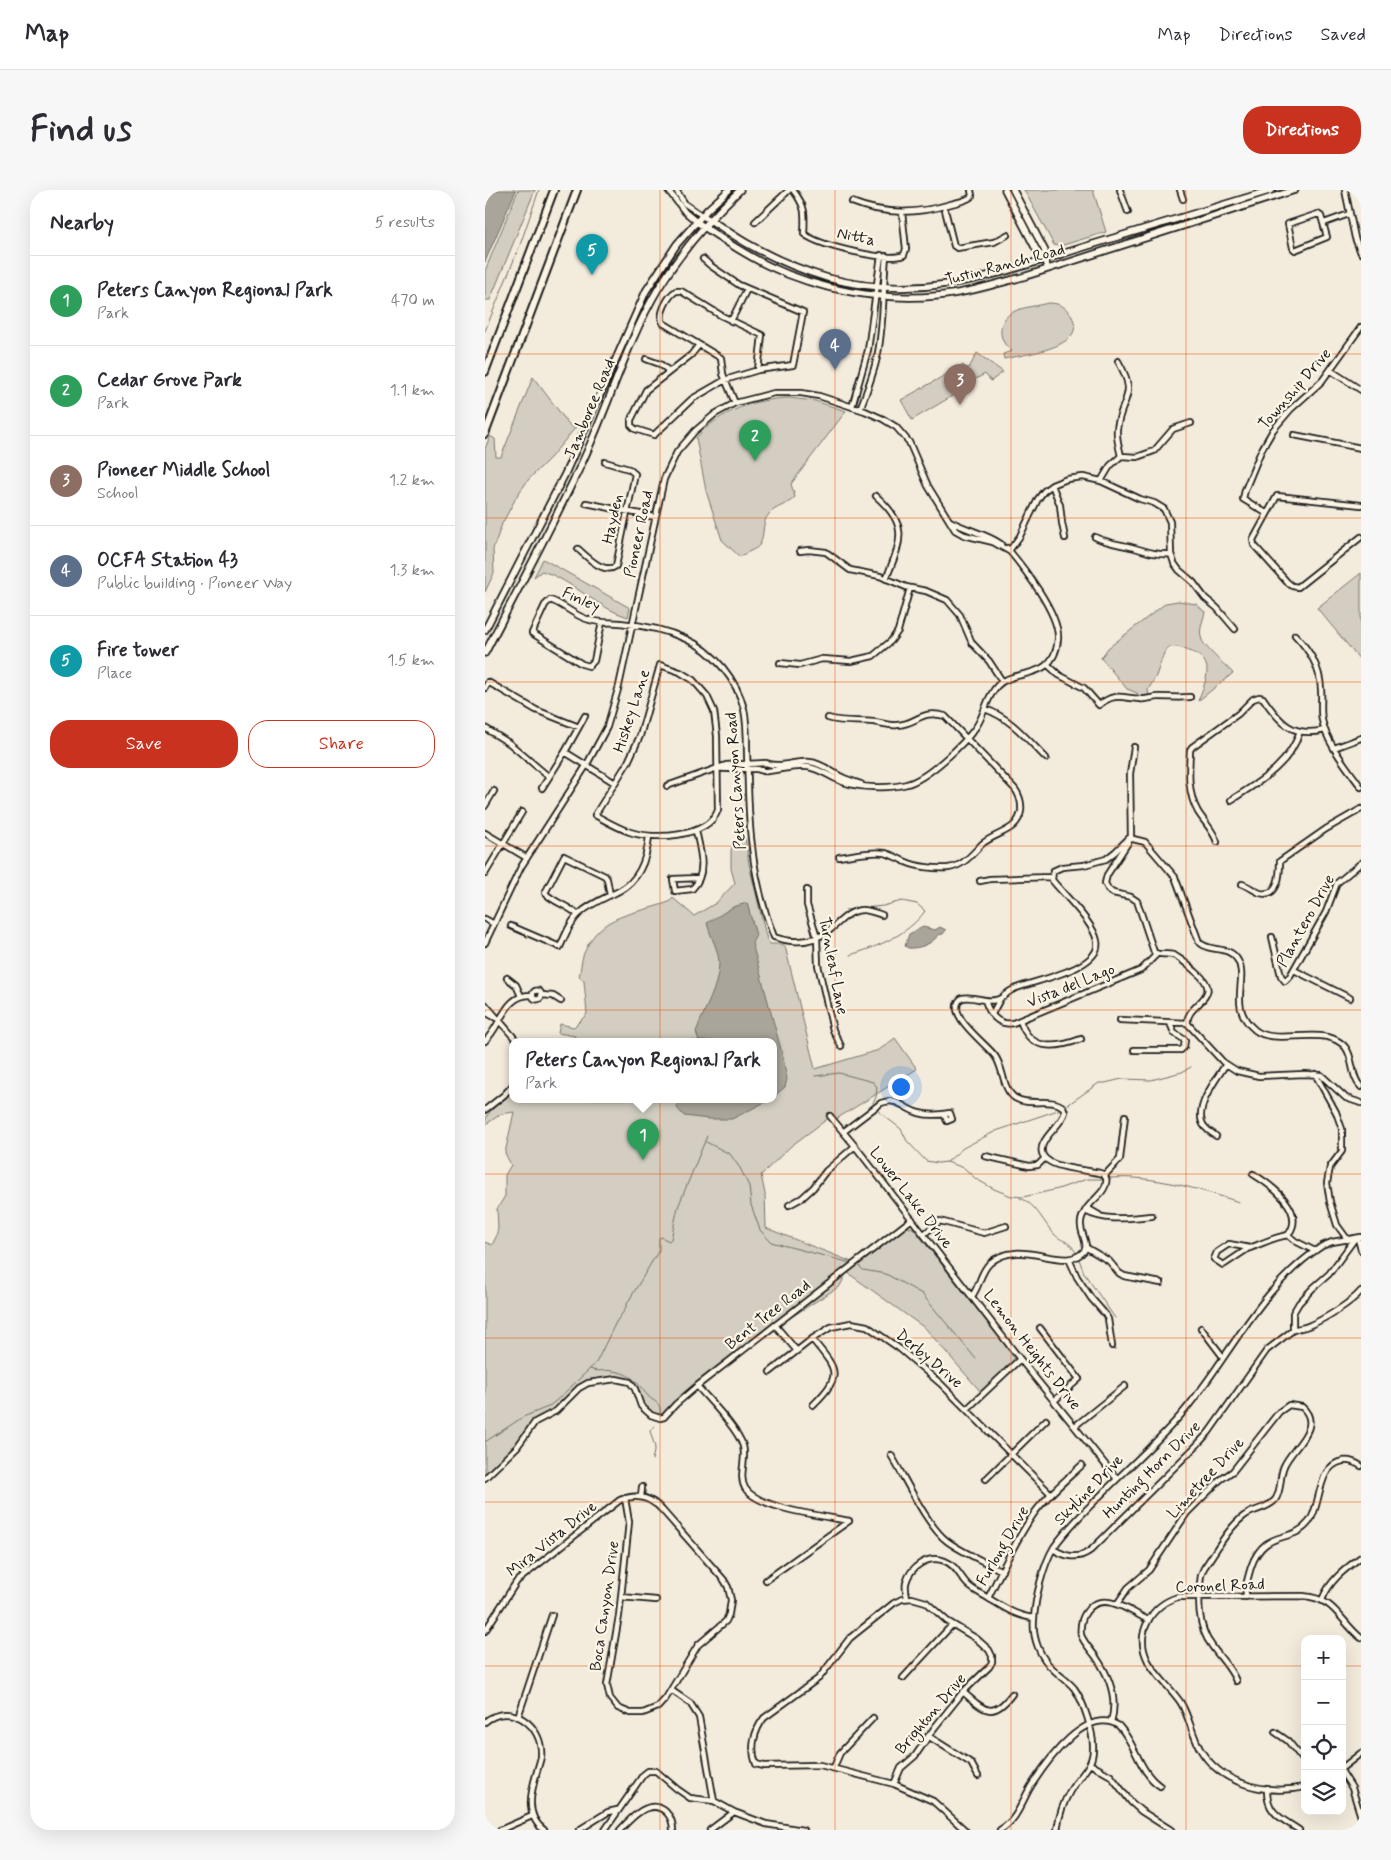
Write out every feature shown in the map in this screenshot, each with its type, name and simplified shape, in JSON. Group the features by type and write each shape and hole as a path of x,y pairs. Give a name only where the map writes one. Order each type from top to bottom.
{"highway":[{"path":"485,372 554,190"},
{"path":"485,434 577,190"}],"main road":[{"name":"Jamboree Road","path":"485,630 565,474 635,312 646,291 677,244 708,209 729,190"},
{"name":"Jamboree Road","path":"485,653 581,466 649,306 672,268 711,220 740,190"},
{"path":"1005,190 1038,253 1045,259"},
{"path":"1013,190 1045,250 1048,269"},
{"name":"Tustin Ranch Road","path":"703,216 748,244 803,269 841,281 881,287 921,288 977,280 1272,190"},
{"name":"Tustin Ranch Road","path":"697,222 742,252 789,274 834,288 884,296 936,296 985,288 1295,190"}],"street":[{"path":"668,190 685,212 697,222"},
{"path":"676,190 689,207 703,216"},
{"path":"755,222 789,190"},
{"name":"Nitta","path":"793,190 804,207 806,214 804,234 844,250 884,256 904,255 906,250 902,212"},
{"path":"1120,190 1128,212"},
{"path":"1181,190 1183,198"},
{"path":"1345,190 1355,238 1361,252"},
{"path":"852,202 877,210 902,212 944,206 968,199 972,193"},
{"path":"944,206 954,246 957,248 994,242 1007,235"},
{"path":"1318,214 1321,216 1323,223 1327,235 1326,239 1297,250 1293,248 1288,224 1318,214"},
{"path":"1323,223 1349,214"},
{"path":"860,409 878,353 884,296 881,287 884,256"},
{"path":"699,345 691,356 646,390 631,420 631,425 635,429 654,436 692,398 725,380 758,370 793,365 803,312 747,289 726,277 703,259"},
{"path":"852,407 866,361 876,295 881,287"},
{"path":"731,321 747,289"},
{"path":"735,403 725,380 721,358 663,323 661,314 672,293 681,291 731,321 762,336 758,370"},
{"name":"Township Drive","path":"1267,513 1243,499 1243,494 1258,458 1273,430 1291,409 1322,381 1361,327"},
{"path":"646,359 660,364 669,371"},
{"path":"1118,361 1126,374 1129,388 1117,429 1121,456"},
{"path":"1330,370 1361,390"},
{"name":"Pioneer Road","path":"485,943 527,858 601,740 614,707 664,478 677,452 703,422 735,403 766,394 795,392 819,396 860,409 883,419 903,434 913,450 928,486 950,520 951,526 960,533 990,541 1009,551"},
{"path":"1101,482 1110,466 1121,456 1137,457 1154,451 1173,429 1191,423"},
{"path":"1294,435 1361,448"},
{"name":"Hayden","path":"578,549 605,568 611,569 616,564 634,478 633,472 605,462"},
{"path":"747,767 765,772 794,766 809,767 845,783 883,788 915,781 932,770 976,726 992,692 1002,681 1036,672 1047,664 1057,647 1057,627 1053,617 1026,571 1017,558 1009,551 1021,536 1038,499 1044,491 1052,485 1067,479 1083,477 1101,482 1153,503 1163,509 1170,522 1171,554 1179,570 1193,582 1205,598 1235,628"},
{"path":"1052,485 1060,505 1061,523 1065,538"},
{"path":"876,496 889,507 895,516 899,529 897,549 886,579"},
{"path":"1361,505 1277,496 1253,540 1254,545 1287,582 1292,586 1298,587 1361,537"},
{"path":"586,503 655,517"},
{"name":"Pioneer Road","path":"950,520 996,540 1009,551"},
{"path":"1095,537 1112,544 1133,548 1149,554 1171,554"},
{"path":"800,551 826,552 850,570 939,596 955,608 972,643 989,661 1002,681"},
{"path":"780,663 800,665 822,659 851,661 873,656 891,641 898,631 910,588"},
{"name":"Finley","path":"602,622 593,661 589,666 582,664 532,633 545,605 550,600 585,619 633,625"},
{"name":"Peters Canyon Road","path":"633,625 666,632 686,639 703,648 721,666 741,697 745,711 751,838 754,862 768,920 774,937 792,942 803,942 817,937"},
{"path":"1295,635 1313,657 1319,672 1322,719 1325,730 1361,787"},
{"path":"1047,664 1059,675 1084,688 1099,705 1107,699 1120,696 1141,700 1158,697 1173,699 1190,697"},
{"name":"Hiskey Lane","path":"649,836 630,832 595,815 628,762 640,736 660,665 680,672 693,680 707,696 717,722 718,768"},
{"path":"485,688 488,682 536,710 579,727"},
{"path":"1217,842 1214,833 1198,812 1190,786 1190,750 1237,714 1253,698 1259,697 1263,698 1281,722 1300,732 1308,733 1325,730"},
{"path":"985,709 999,715 1016,727 1046,758"},
{"path":"828,718 840,722 874,722 899,725 922,715 933,713 945,716 1019,794 1021,804 1020,815 1016,824 1010,829 995,835 969,858 951,868 915,864 882,853 839,857"},
{"path":"542,788 585,716"},
{"path":"485,728 503,738 549,777"},
{"path":"1231,800 1257,783 1283,761 1293,749 1300,732"},
{"path":"1335,748 1361,738"},
{"path":"1134,748 1130,774 1131,838 1108,872 1105,883 1113,893 1131,897 1137,901 1153,949 1157,954 1174,955 1195,971 1205,982 1207,988 1205,997 1189,1014 1188,1023"},
{"path":"565,752 615,783"},
{"path":"667,786 695,774 718,768 799,762 816,763 848,780 867,786"},
{"path":"511,926 560,947 578,915 593,903 627,886 641,870 646,858 649,836 679,835 696,831 713,820 718,810 718,768"},
{"path":"485,806 494,791"},
{"path":"1242,884 1250,886 1259,892 1268,893 1272,891 1279,881 1280,861 1326,829 1361,809"},
{"path":"485,874 522,812"},
{"path":"696,831 702,857 699,878 692,889 675,890 673,879 699,878"},
{"path":"485,833 527,858"},
{"path":"1051,877 1053,871 1057,868 1083,866 1107,859 1127,838 1145,842 1175,876 1201,944 1206,947 1227,951 1237,959 1240,969 1241,1009 1254,1030 1266,1035 1296,1037 1317,1035 1336,1039 1348,1050 1356,1082 1361,1087"},
{"path":"578,915 545,893 564,856 605,876 610,894"},
{"name":"Plantero Drive","path":"1272,937 1285,981 1294,970 1326,912 1337,883 1361,863"},
{"path":"980,882 990,879 1051,877"},
{"path":"992,1014 1000,999 1012,990 1063,974 1082,964 1097,949 1097,941 1091,927 1051,877"},
{"name":"Turnleaf Lane","path":"807,890 807,904 817,937 818,966 833,1030 841,1046"},
{"path":"817,937 829,931 846,916 855,912 863,910 882,915"},
{"path":"485,919 493,924"},
{"name":"Vista del Lago","path":"992,1014 996,1019 1005,1024 1020,1020 1141,970 1157,954"},
{"path":"1294,970 1350,998"},
{"path":"507,978 516,985 521,996"},
{"path":"485,1041 493,1033 508,1006 521,996 533,995 537,1000 542,995 553,996 561,1001"},
{"path":"1000,999 962,998 958,1003 957,1012 995,1056 1000,1064 1007,1089 1011,1095 1024,1102 1055,1102 1063,1107 1065,1112 1061,1121 1043,1144 1042,1151 1045,1158 1061,1166 1099,1172 1105,1175 1106,1186 1086,1209 1080,1223 1087,1248 1109,1261 1124,1276 1161,1283"},
{"path":"985,1000 992,1014"},
{"path":"485,1004 515,1038"},
{"path":"485,1012 500,1020"},
{"path":"1020,1020 1023,1030 1029,1039 1039,1045 1069,1044 1081,1039"},
{"path":"1119,1020 1188,1023 1226,1064 1237,1071 1253,1076 1315,1074 1326,1078 1346,1098 1361,1103"},
{"path":"1134,1050 1181,1050 1184,1047 1185,1040 1174,1033 1170,1023"},
{"path":"1216,1136 1204,1127 1201,1121 1202,1108 1209,1090 1226,1064"},
{"path":"1315,1074 1336,1112 1342,1129 1342,1151 1330,1167 1327,1183 1330,1202 1337,1225 1355,1239 1361,1250"},
{"path":"485,1110 509,1089"},
{"path":"843,1132 886,1101 898,1102 917,1113 945,1116"},
{"name":"Lower Lake Drive","path":"830,1116 972,1296"},
{"path":"1105,1175 1120,1159 1125,1116"},
{"path":"789,1205 802,1198 813,1188 826,1171 855,1146"},
{"path":"985,1156 1029,1166 1038,1164 1045,1158"},
{"path":"1253,1174 1271,1186 1288,1204 1293,1215 1288,1236"},
{"path":"1086,1209 1095,1216 1119,1219 1152,1216"},
{"name":"Bent Tree Road","path":"485,1478 517,1447 535,1422 556,1411 579,1388 588,1383 616,1379 630,1382 635,1388 641,1406 651,1415 660,1418 664,1417 675,1404 697,1386 912,1220"},
{"path":"924,1234 940,1222 983,1233 1006,1226"},
{"path":"1250,1248 1229,1244 1217,1252 1214,1259 1223,1265 1250,1248 1278,1237 1288,1236 1315,1251"},
{"path":"1293,1330 1293,1313 1299,1303 1329,1274 1355,1239"},
{"name":"Skyline Drive","path":"1057,1830 1060,1814 1068,1794 1089,1764 1093,1747 1089,1725 1081,1700 1075,1689 1051,1668 1040,1652 1035,1638 1034,1618 1043,1575 1053,1550 1069,1528 1181,1414 1271,1290 1315,1251 1329,1243 1355,1239"},
{"path":"1087,1248 1081,1254 1069,1259 1077,1277 1109,1320 1113,1346"},
{"name":"Lemon Heights Drive","path":"1069,1259 1020,1252 1005,1253 987,1266 972,1296 1117,1479"},
{"name":"Hunting Horn Drive","path":"1053,1550 1064,1556 1073,1557 1084,1555 1091,1550 1209,1432 1267,1350 1293,1330 1317,1321 1348,1302 1361,1291"},
{"name":"Derby Drive","path":"770,1372 812,1339 831,1327 851,1323 867,1326 917,1363 967,1409 1051,1494"},
{"path":"775,1326 797,1351"},
{"path":"1040,1328 1079,1379 1055,1400"},
{"path":"1201,1328 1223,1357"},
{"path":"812,1339 829,1360 834,1375 829,1389 813,1405"},
{"path":"967,1409 1021,1359"},
{"path":"697,1386 740,1439 744,1452 743,1481 748,1491 777,1507 849,1521 766,1580"},
{"path":"1075,1426 1125,1386"},
{"name":"Limetree Drive","path":"1117,1604 1128,1588 1149,1570 1187,1513 1220,1480 1233,1470 1279,1412 1289,1405 1302,1407 1309,1416 1309,1428 1284,1466 1278,1495 1269,1505 1242,1517 1230,1532 1204,1568 1200,1597"},
{"path":"986,1479 1046,1420"},
{"path":"891,1455 926,1515 939,1533 955,1546 1002,1571"},
{"path":"1246,1597 1247,1580 1259,1549 1269,1542 1300,1529 1309,1522 1316,1507 1324,1478 1332,1466 1343,1461 1359,1464"},
{"name":"Furlong Drive","path":"988,1598 1020,1534 1034,1514 1051,1494 1082,1465"},
{"path":"641,1496 642,1487"},
{"path":"625,1498 641,1496 654,1502 724,1580 730,1595 731,1606 726,1622 698,1645 671,1690 690,1702 699,1717 714,1801"},
{"name":"Boca Canyon Drive","path":"625,1498 629,1522 621,1597 607,1685 610,1698 613,1703 624,1711 635,1714 649,1712 658,1707 671,1690"},
{"name":"Mira Vista Drive","path":"485,1631 517,1581 625,1498"},
{"path":"1361,1557 1334,1578 1326,1589 1322,1600 1333,1607 1361,1638"},
{"path":"907,1598 905,1587 911,1572 925,1561 937,1559 948,1562 959,1572 969,1586 988,1598 1013,1613 1034,1618"},
{"name":"Coronel Road","path":"1148,1620 1161,1605 1172,1599 1183,1597 1303,1596 1322,1600"},
{"path":"621,1597 656,1600"},
{"path":"1200,1597 1202,1631 1233,1672 1236,1682"},
{"path":"903,1678 953,1625 926,1602 919,1599 907,1598 893,1603 845,1644 819,1678 764,1718 758,1726 754,1743 756,1764 764,1766 820,1765 834,1767 894,1784 933,1801 965,1830"},
{"path":"1111,1722 1115,1706 1112,1687 1099,1661 1083,1640 1081,1626 1085,1613 1093,1606 1103,1602 1117,1604 1148,1620 1143,1636 1147,1658 1184,1709 1193,1735 1212,1764 1229,1777 1241,1783 1286,1790 1301,1788"},
{"path":"518,1717 552,1615"},
{"name":"Brighton Drive","path":"894,1784 901,1768 915,1756 928,1736 963,1692 992,1662 989,1650 983,1644 953,1625"},
{"path":"963,1692 981,1707 991,1710 1001,1707 1012,1694"},
{"path":"486,1719 501,1716 518,1717 531,1724 538,1735 541,1742 541,1757 531,1800 532,1816 544,1830"},
{"path":"834,1767 840,1753 873,1718"},
{"path":"1000,1830 1010,1824 1016,1816 1033,1781 1063,1744 1074,1732 1089,1725 1111,1722 1122,1729 1146,1773 1153,1782 1160,1786"},
{"path":"1275,1732 1288,1741 1301,1757"},
{"path":"928,1736 971,1762 978,1776"},
{"path":"1346,1765 1361,1753"},
{"path":"1089,1764 1111,1776 1131,1802 1141,1811 1171,1830"},
{"path":"605,1830 643,1775 651,1770 656,1771 686,1796 714,1801 733,1812 767,1824 803,1830"},
{"path":"1346,1778 1352,1788 1361,1816"},
{"path":"1267,1788 1267,1797 1271,1809 1299,1830"},
{"path":"620,1830 639,1813 654,1806 661,1808 669,1816 673,1830"},
{"path":"579,1830 608,1812 617,1810"},
{"path":"710,1830 733,1812"},
{"path":"500,1830 532,1816"}],"shaded area":[{"path":"485,190 516,190 485,262"},
{"path":"518,190 535,190 490,300 485,300 485,271"},
{"path":"1024,190 1093,190 1106,232 1060,246 1054,245"},
{"path":"1048,303 1067,309 1075,326 1072,335 1064,342 1052,348 1004,359 1003,354 1012,351 1007,347 1002,337 1001,332 1004,321 1017,310"},
{"path":"977,353 1003,372 991,381 985,374 974,380 974,383 912,420 901,400 963,365 969,368"},
{"path":"533,377 571,427 576,427 529,479 518,494 502,524 493,549 494,573 485,592 485,449 490,436 495,439 496,457 501,457"},
{"path":"789,398 815,401 846,411 791,484 795,497 769,514 765,521 760,544 740,557 722,540 706,491 696,438 716,420 738,408 763,401"},
{"path":"543,559 630,608 628,617 606,608 553,575 542,571 534,577"},
{"path":"1361,573 1361,661 1317,608"},
{"path":"1178,601 1196,604 1205,612 1201,630 1202,640 1211,652 1233,673 1198,701 1206,678 1206,665 1198,655 1177,647 1169,647 1164,653 1156,676 1148,690 1149,695 1138,696 1137,693 1127,689 1101,658 1108,648 1166,603"},
{"path":"745,837 749,864 767,940 770,944 785,946 815,1069 879,1050 895,1038 917,1069 836,1119 830,1114 830,1117 791,1146 761,1175 765,1194 766,1228 852,1262 840,1286 738,1351 676,1400 664,1416 652,1411 643,1403 631,1381 615,1377 591,1380 584,1383 556,1409 527,1431 516,1446 485,1476 485,1242 492,1245 496,1237 498,1228 497,1209 505,1196 505,1175 511,1165 505,1153 514,1112 501,1114 485,1125 491,1110 509,1095 509,1103 777,1103 777,1038 574,1038 575,1036 558,1033 560,1024 574,1027 587,1014 584,981 579,977 585,951 600,929 620,917 669,902 673,898 694,916 716,903 735,883 731,869 733,842"},
{"path":"747,903 756,935 752,943 782,1053 787,1079 785,1087 777,1094 777,1038 698,1038 696,1032 716,982 719,964 718,953 707,923 733,907"},
{"path":"923,927 935,930 940,927 946,930 933,941 921,947 908,948 905,946 909,934"},
{"path":"677,1103 763,1103 732,1119 684,1116 677,1108"},
{"path":"907,1227 913,1228 1016,1359 981,1392 926,1329 848,1273"}],"waterway":[{"path":"485,331 520,245 539,190"},
{"path":"845,910 883,906 902,901 917,904 925,911 910,927 891,939 850,955"},
{"path":"1066,1106 1099,1083 1122,1079 1151,1080 1182,1072 1191,1067"},
{"path":"815,1076 839,1073 873,1082 877,1087 873,1103"},
{"path":"947,1162 963,1148 996,1131 1061,1109"},
{"path":"878,1111 901,1129 907,1141 926,1161 947,1162 964,1168 976,1179 1011,1196 1023,1197 1058,1189 1087,1179 1103,1179"},
{"path":"485,1442 523,1417 548,1407 596,1363 616,1322 659,1250 659,1238 661,1237 669,1241 671,1239 678,1207 707,1136"},
{"path":"706,1142 730,1154 740,1168 749,1186 751,1205 760,1230 771,1242 851,1263"},
{"path":"1110,1178 1159,1181 1192,1188 1239,1202"},
{"path":"1020,1198 1031,1204 1055,1235 1068,1243 1076,1253"},
{"path":"1079,1259 1084,1273 1115,1318"},
{"path":"858,1265 863,1270 886,1274 922,1294 976,1359"},
{"path":"590,1369 620,1372 630,1377 659,1405 660,1414"},
{"path":"652,1460 655,1447 650,1431 654,1426"}],"place":[{"name":"Fire tower","path":"592,275"},
{"name":"OCFA Station 43","path":"835,370"},
{"name":"Pioneer Middle School","path":"960,405"},
{"name":"Cedar Grove Park","path":"755,461"},
{"name":"Peters Canyon Regional Park","path":"643,1160"}]}
